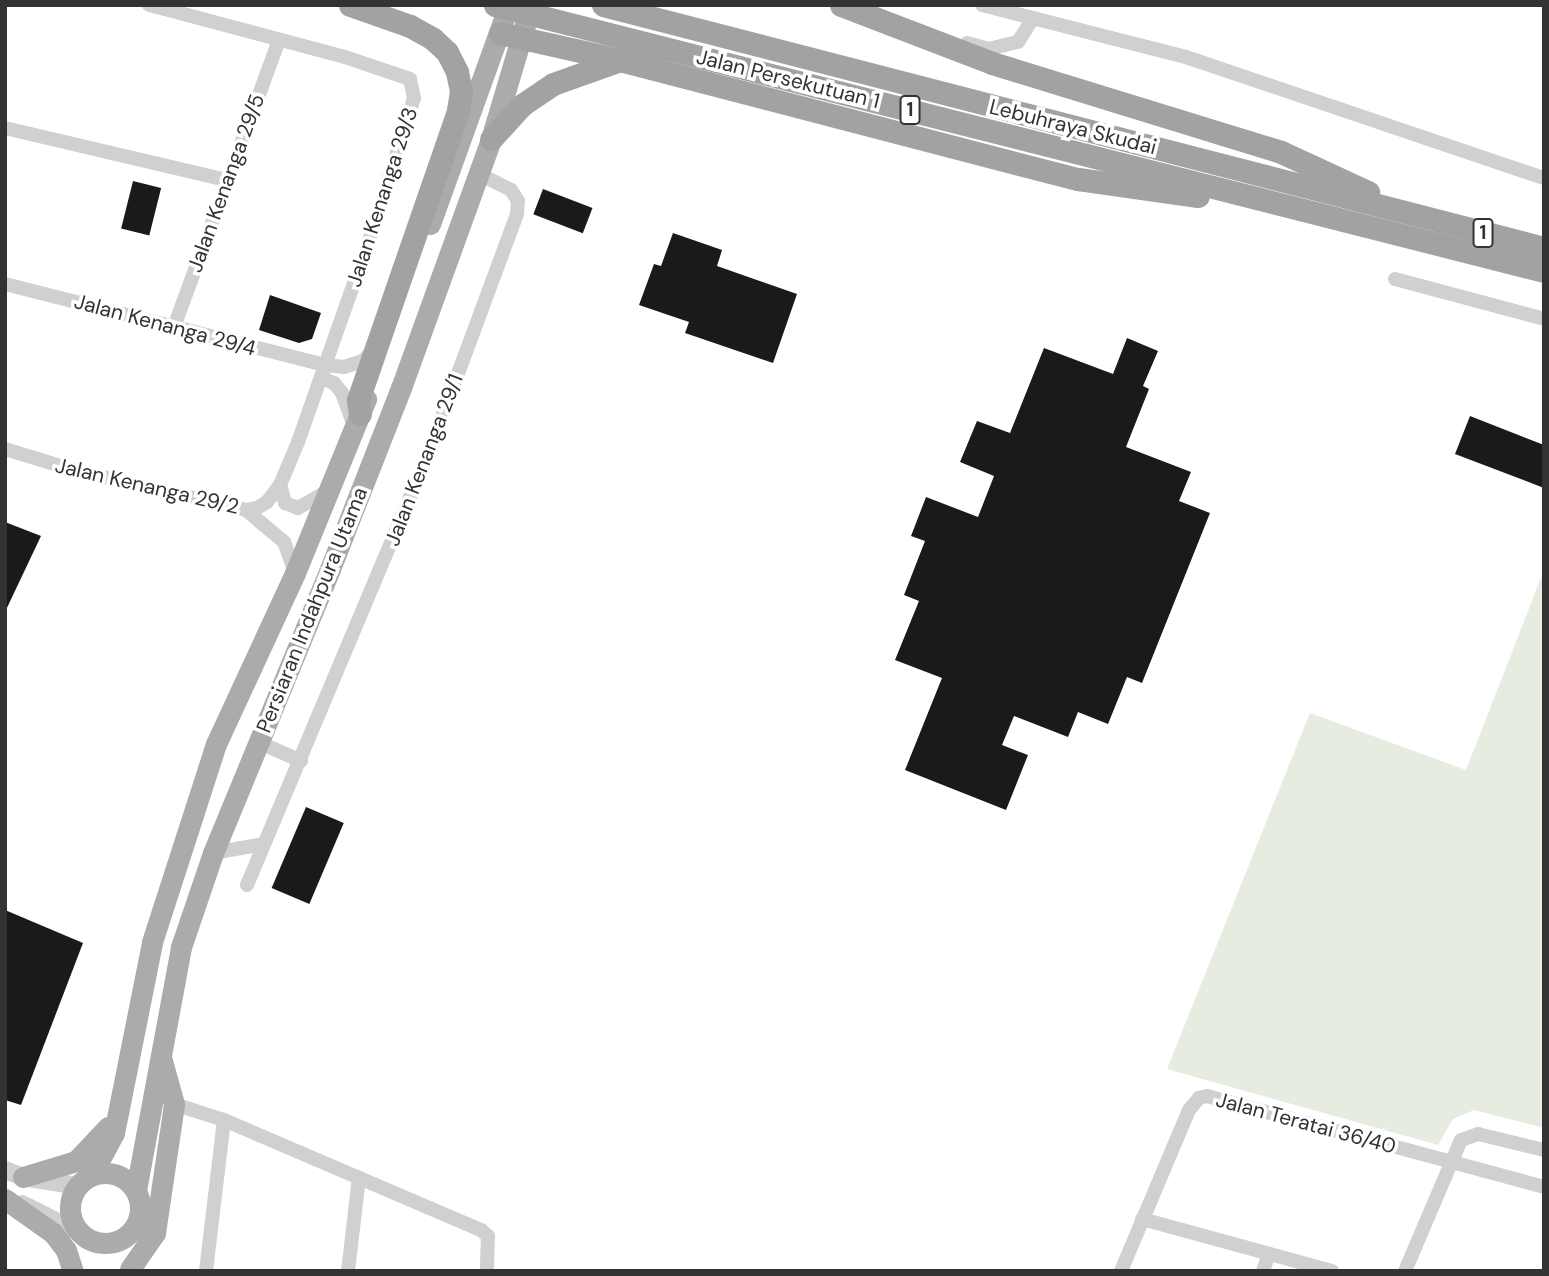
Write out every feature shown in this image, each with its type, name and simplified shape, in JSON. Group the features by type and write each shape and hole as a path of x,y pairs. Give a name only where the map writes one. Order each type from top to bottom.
{"highway":[{"path":"350,5 410,26 433,40 447,52 457,72 461,91 458,111 374,349 358,400 357,422"},
{"name":"Jalan Persekutuan 1","path":"495,5 1326,215"},
{"name":"Lebuhraya Skudai","path":"603,5 1544,248"},
{"path":"848,8 992,63 1281,152 1422,217"},
{"path":"510,35 1078,179 1326,215"},
{"path":"491,139 522,105 553,84 620,61"},
{"name":"1","path":"1326,215 1544,271"}],"main road":[{"path":"509,5 510,35"},
{"path":"510,35 531,5"},
{"name":"Persiaran Indahpura Utama","path":"136,1190 181,947 213,853 382,438 491,139 510,35"},
{"name":"Persiaran Indahpura Utama","path":"84,1181 106,1152 118,1115 152,942 216,744 331,488 510,35"},
{"path":"130,1270 155,1233 174,1104 161,1055"},
{"path":"14,1173 76,1161 92,1147 118,1115"},
{"path":"130,1270 137,1224 140,1201 130,1182 111,1173 84,1181 70,1208 72,1220 82,1234 101,1243 112,1242 131,1233 137,1224"},
{"path":"5,1198 53,1233 66,1250 73,1271"},
{"path":"82,1234 86,1271"}],"street":[{"path":"149,5 279,40"},
{"path":"982,5 1186,57 1544,178"},
{"path":"848,8 989,50 1018,42 1033,18"},
{"name":"Jalan Kenanga 29/5","path":"174,327 279,40"},
{"name":"Jalan Kenanga 29/3","path":"279,40 405,76 415,92 373,229 323,372"},
{"path":"5,128 227,180"},
{"name":"Jalan Kenanga 29/1","path":"247,885 429,452 517,214 517,201 511,190 478,173"},
{"path":"1395,279 1544,319"},
{"name":"Jalan Kenanga 29/4","path":"5,284 174,327 323,372"},
{"path":"323,372 363,361 374,349"},
{"path":"323,372 342,393 357,422"},
{"path":"323,372 280,485 285,503 298,508 331,488"},
{"name":"Jalan Kenanga 29/2","path":"5,449 78,471 246,510 267,502 280,485"},
{"path":"246,510 284,542 295,573"},
{"path":"258,742 301,761"},
{"path":"213,853 263,844"},
{"name":"Jalan Teratai 36/40","path":"1121,1271 1193,1103 1207,1096 1544,1187"},
{"path":"174,1104 224,1120 481,1230 488,1237 487,1271"},
{"path":"206,1271 224,1120"},
{"path":"1405,1271 1449,1161 1461,1140 1468,1135 1544,1150"},
{"path":"14,1173 84,1181"},
{"path":"348,1271 359,1178"},
{"path":"5,1198 82,1234"},
{"path":"1142,1219 1332,1271"},
{"path":"1263,1271 1269,1254"}],"shaded area":[{"path":"1544,570 1544,1128 1474,1110 1453,1119 1438,1145 1167,1069 1310,713 1466,770"}],"building":[{"path":"133,181 161,188 149,236 121,229"},
{"path":"543,189 592,208 583,233 533,214"},
{"path":"673,233 722,250 717,266 797,294 773,363 685,333 689,322 639,305 654,264 661,266"},
{"path":"270,295 321,313 312,339 299,343 259,330"},
{"path":"1127,338 1158,351 1143,386 1149,389 1126,447 1191,472 1179,501 1210,513 1142,683 1127,677 1108,724 1078,712 1068,737 1014,716 1002,745 1028,755 1006,810 905,770 942,678 895,660 919,601 904,595 925,541 911,536 926,497 978,517 994,476 960,462 977,421 1010,433 1044,348 1113,374"},
{"path":"1470,416 1544,445 1544,488 1455,454"},
{"path":"5,522 41,536 5,612"},
{"path":"306,807 344,823 309,904 272,888"},
{"path":"5,910 83,943 21,1105 5,1100"}]}
